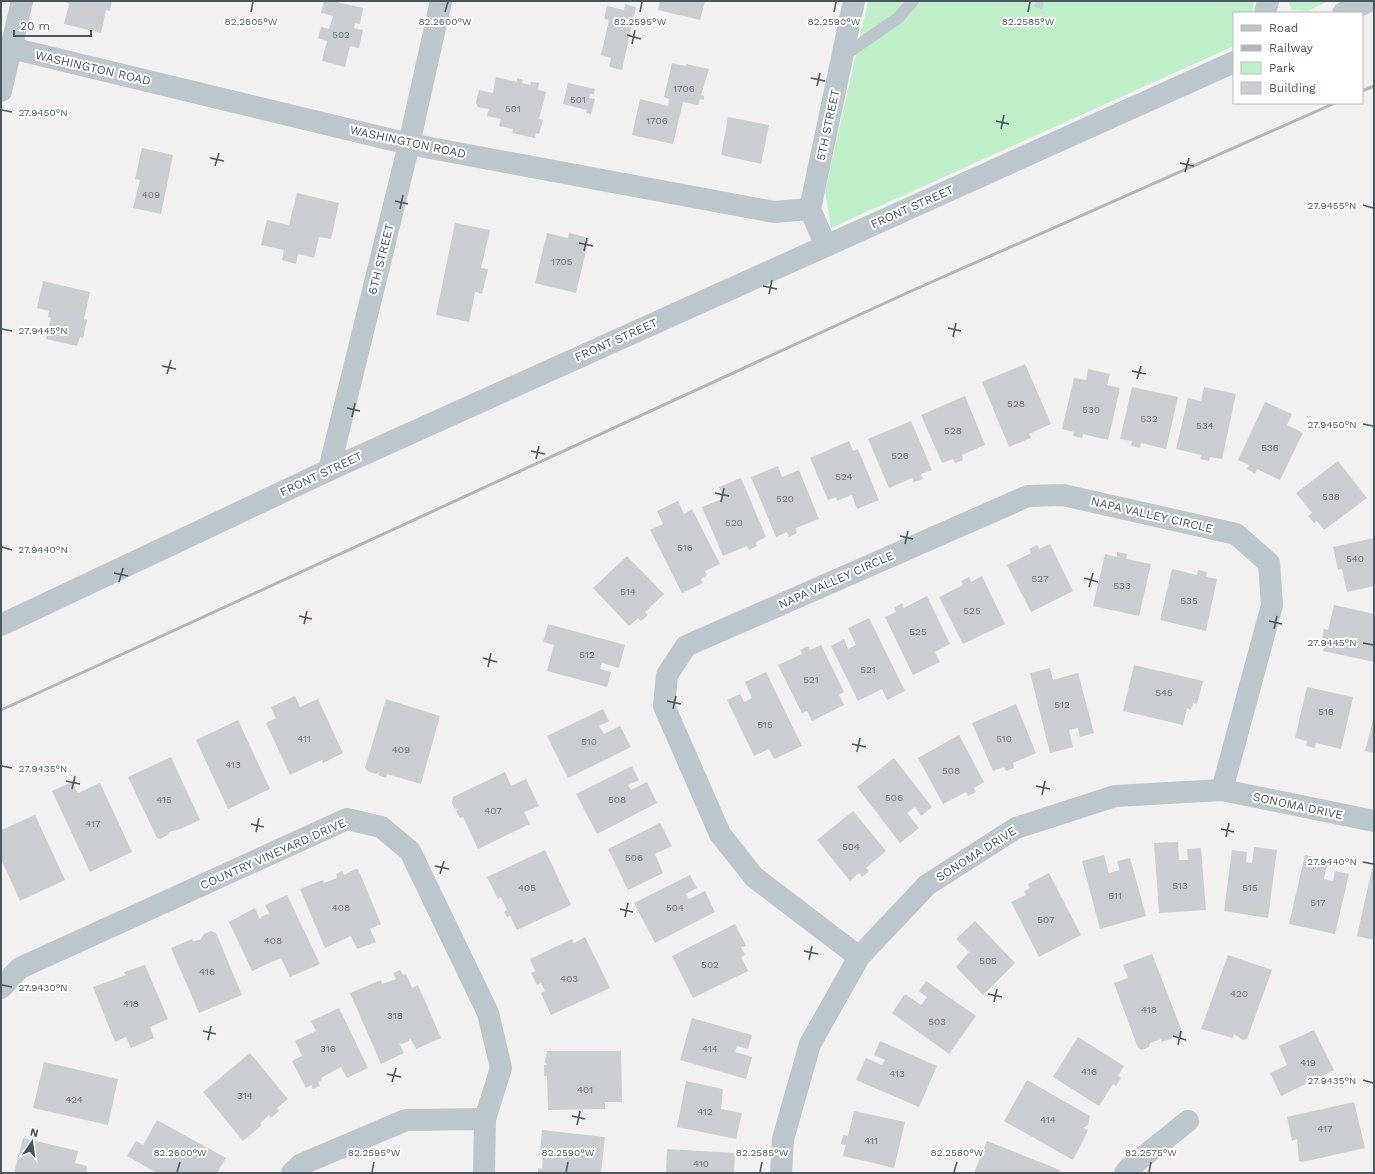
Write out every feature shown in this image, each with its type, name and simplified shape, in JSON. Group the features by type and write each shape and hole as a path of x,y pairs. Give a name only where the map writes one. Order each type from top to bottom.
{"street":[{"path":"1,91 22,1"},
{"name":"6TH STREET","path":"329,470 409,144 441,1"},
{"name":"5TH STREET","path":"810,209 854,1"},
{"path":"1265,12 1268,1"},
{"path":"1345,12 1370,1"},
{"name":"WASHINGTON ROAD","path":"11,48 409,144 774,212 810,209"},
{"name":"FRONT STREET","path":"1,624 329,470 1233,62"},
{"path":"810,209 826,246"},
{"name":"NAPA VALLEY CIRCLE","path":"859,957 754,878 720,834 664,706 667,675 686,646 1028,496 1063,495 1236,534 1269,563 1272,605 1222,790"},
{"name":"SONOMA DRIVE","path":"781,1173 783,1139 810,1044 859,957 927,885 1016,828 1115,796 1222,790 1374,821"},
{"name":"COUNTRY VINEYARD DRIVE","path":"1,988 20,968 347,819 381,827 410,851 488,1013 501,1068 485,1120 484,1173"},
{"path":"292,1173 300,1165 406,1120 485,1120"},
{"path":"1125,1173 1129,1168 1188,1121"}],"lane":[{"path":"842,57 898,18 914,1"}],"green space":[{"path":"868,1 1254,1 1252,12 1233,12 1233,46 831,228 825,192"},
{"path":"1288,1 1328,1 1308,11 1292,10"}],"building":[{"path":"63,1 112,1 110,11 106,10 101,33 64,24 69,4"},
{"path":"324,1 332,1 363,8 360,24 355,23 354,28 363,30 359,48 350,46 345,67 322,61 327,41 318,38 321,27 329,29 333,16 321,13"},
{"path":"660,1 705,1 700,20 658,10"},
{"path":"1036,1 1044,1 1042,9 1034,7"},
{"path":"625,4 636,7 622,70 609,67 611,58 601,55 609,20 604,19 607,6 624,10"},
{"path":"672,63 686,66 686,64 709,69 701,95 704,96 704,100 700,99 698,105 683,102 673,144 632,135 640,99 668,106 669,99 664,97"},
{"path":"496,77 517,82 517,78 523,80 522,83 530,85 531,82 539,83 538,90 546,92 539,119 543,120 539,134 536,133 535,138 512,133 513,129 499,126 501,119 487,116 489,109 478,107 476,102 479,90 493,93"},
{"path":"568,83 595,89 594,94 590,94 589,98 595,99 591,114 586,113 587,110 563,104"},
{"path":"728,117 769,125 761,164 721,155"},
{"path":"142,148 173,155 161,214 133,208 140,180 135,179"},
{"path":"297,193 339,203 331,239 319,237 314,258 298,254 296,264 282,260 284,250 261,245 267,220 289,225"},
{"path":"455,223 490,230 481,268 488,269 482,294 475,292 469,322 436,315"},
{"path":"547,233 568,238 569,233 589,238 576,293 535,283"},
{"path":"43,281 90,292 84,319 87,320 83,338 80,337 77,346 46,339 51,318 48,317 49,311 37,308"},
{"path":"1025,364 1051,424 1029,434 1031,438 1009,447 982,382"},
{"path":"1088,369 1110,374 1107,385 1120,388 1108,440 1083,434 1082,438 1073,436 1074,432 1062,429 1074,378 1086,380"},
{"path":"1132,387 1178,397 1166,449 1141,443 1140,448 1131,446 1132,441 1120,439"},
{"path":"1204,387 1236,394 1222,459 1210,457 1209,461 1200,459 1201,455 1176,449 1188,398 1201,401"},
{"path":"965,396 985,445 962,455 963,460 955,463 953,459 942,463 921,415"},
{"path":"1265,402 1292,414 1287,425 1303,433 1280,480 1257,469 1255,474 1247,469 1249,465 1238,460"},
{"path":"911,421 932,470 921,474 923,479 914,482 912,478 889,488 868,439"},
{"path":"849,441 853,451 858,449 879,500 857,509 852,495 837,501 836,497 828,500 810,458"},
{"path":"1338,461 1367,498 1324,530 1317,521 1314,523 1308,516 1312,513 1296,493"},
{"path":"778,466 782,477 799,470 819,519 796,528 797,533 789,537 787,532 776,537 751,477"},
{"path":"741,478 766,537 756,542 757,546 749,550 747,546 723,556 702,507 724,498 719,487"},
{"path":"678,501 684,514 692,509 720,564 705,571 707,575 701,579 703,583 682,593 650,530 663,524 657,511"},
{"path":"1374,538 1374,586 1347,592 1342,569 1338,570 1333,547"},
{"path":"1050,544 1073,591 1031,612 1007,565 1031,553 1029,549 1037,545 1039,549"},
{"path":"1117,552 1127,554 1126,559 1151,564 1139,616 1093,606 1105,554 1117,557"},
{"path":"627,556 664,594 645,612 648,615 641,621 638,618 629,626 593,588"},
{"path":"1172,569 1197,575 1198,570 1207,572 1206,577 1217,579 1206,631 1160,620"},
{"path":"982,576 1005,624 963,644 939,597 963,585 961,581 969,577 971,582"},
{"path":"927,596 950,644 935,652 940,662 913,675 885,617 896,612 894,608 902,603 904,608"},
{"path":"1334,605 1374,614 1374,662 1323,651 1326,640 1322,639 1324,629 1328,630"},
{"path":"869,618 905,691 887,700 882,689 858,701 831,646 844,639 848,649 856,645 848,628"},
{"path":"548,624 625,645 619,668 602,663 600,669 611,672 607,687 547,671 554,645 543,642"},
{"path":"821,645 844,692 839,695 844,705 812,721 807,711 802,713 778,665 802,654 800,650 808,646 810,650"},
{"path":"1134,665 1203,681 1197,704 1193,703 1191,710 1187,708 1183,725 1123,711"},
{"path":"1050,668 1053,680 1078,673 1094,733 1080,737 1078,728 1069,730 1073,747 1050,753 1030,673"},
{"path":"766,672 802,746 774,759 769,749 754,756 727,700 740,694 744,702 752,698 745,682"},
{"path":"1307,687 1353,697 1341,749 1316,743 1315,748 1306,746 1307,741 1295,738"},
{"path":"295,696 300,707 318,699 343,753 323,763 322,760 290,775 266,723 276,718 271,707"},
{"path":"386,699 440,716 421,784 387,774 386,778 378,775 379,772 376,774 369,772 365,768"},
{"path":"1016,704 1036,753 1013,763 1014,768 1006,771 1004,767 993,771 972,723"},
{"path":"603,709 609,721 599,726 604,734 620,726 631,747 568,778 547,736"},
{"path":"1374,717 1374,753 1365,751"},
{"path":"238,720 270,789 228,809 196,740"},
{"path":"959,735 984,782 974,788 976,792 968,796 966,792 943,804 918,758"},
{"path":"171,757 200,820 169,832 168,835 160,839 157,838 128,777"},
{"path":"894,758 932,807 921,816 915,807 907,813 919,828 900,843 857,787"},
{"path":"632,766 639,780 628,785 631,790 647,782 657,803 597,834 576,794"},
{"path":"505,772 511,786 526,779 539,806 524,812 530,824 478,849 463,817 460,818 456,811 459,809 454,808 452,803 453,797"},
{"path":"72,782 78,793 100,783 132,852 90,872 52,791"},
{"path":"853,811 886,851 866,868 869,871 862,877 859,873 850,881 817,840"},
{"path":"35,815 65,880 20,901 1,859 1,830"},
{"path":"660,823 672,846 655,854 663,873 628,890 608,849"},
{"path":"1178,842 1179,860 1188,860 1187,849 1201,848 1206,910 1159,913 1154,843"},
{"path":"1254,847 1277,850 1268,918 1224,911 1232,850 1247,852 1246,862 1252,863"},
{"path":"545,850 571,905 517,930 510,916 507,917 504,912 507,910 501,897 498,899 487,877"},
{"path":"1104,855 1109,873 1120,870 1117,861 1130,858 1146,916 1100,929 1082,861"},
{"path":"1305,855 1328,860 1324,879 1333,881 1335,871 1349,874 1335,934 1289,924"},
{"path":"358,869 381,924 370,929 376,942 357,949 351,936 325,948 300,889 323,880 324,883 337,878 336,874 342,871 344,875"},
{"path":"1372,869 1374,870 1374,940 1357,936"},
{"path":"1049,873 1081,935 1039,957 1011,902 1026,895 1024,891 1030,888 1028,884"},
{"path":"690,875 697,888 686,894 689,899 705,891 715,912 655,943 634,903"},
{"path":"287,895 320,964 290,977 281,958 252,971 229,922 255,908 260,920 261,917 267,914 270,915 265,905"},
{"path":"975,921 1015,963 983,995 956,967 969,952 956,939"},
{"path":"735,924 746,946 741,947 745,955 741,957 748,971 693,998 672,956"},
{"path":"211,931 216,933 242,995 199,1013 171,948 192,939 193,941 200,940 204,934"},
{"path":"585,937 610,988 551,1015 541,993 545,991 541,983 537,985 531,973 535,971 530,959 572,939 574,943"},
{"path":"1152,954 1183,1034 1162,1042 1161,1039 1150,1043 1149,1047 1142,1050 1138,1048 1114,983 1128,978 1123,965"},
{"path":"1228,955 1272,970 1247,1039 1243,1040 1234,1034 1233,1038 1201,1029"},
{"path":"145,965 168,1019 150,1027 154,1038 131,1048 126,1037 115,1042 93,987 126,975 124,972"},
{"path":"400,970 403,975 406,974 412,988 418,985 441,1038 416,1049 410,1038 409,1041 402,1044 399,1043 404,1053 381,1064 350,993 381,980 382,984 396,979 393,973"},
{"path":"926,981 976,1016 949,1054 892,1013 905,994 921,1005 927,997 919,991"},
{"path":"339,1008 368,1068 347,1078 341,1067 321,1078 322,1080 318,1082 320,1086 313,1089 311,1085 306,1088 292,1061 302,1056 295,1041 316,1031 311,1021"},
{"path":"692,1018 752,1035 748,1049 737,1046 735,1052 752,1057 746,1079 680,1060"},
{"path":"1314,1030 1334,1070 1281,1096 1270,1073 1287,1065 1279,1046"},
{"path":"1078,1037 1124,1066 1118,1076 1121,1078 1116,1086 1113,1084 1099,1106 1053,1077"},
{"path":"880,1041 937,1066 919,1107 856,1080 866,1058 882,1065 885,1060 874,1055"},
{"path":"547,1051 621,1051 622,1102 605,1102 605,1109 548,1110 547,1076 544,1076 544,1065 547,1065 545,1062"},
{"path":"250,1053 288,1099 277,1108 279,1111 271,1118 269,1115 260,1123 262,1125 243,1141 203,1092"},
{"path":"44,1062 118,1079 108,1125 33,1108"},
{"path":"1027,1080 1090,1116 1088,1125 1083,1128 1088,1130 1073,1160 1004,1121"},
{"path":"686,1081 723,1089 721,1109 742,1113 736,1139 677,1127"},
{"path":"1354,1102 1365,1148 1302,1162 1299,1161 1297,1139 1292,1141 1287,1117"},
{"path":"854,1111 905,1122 894,1168 843,1156 846,1145 841,1144 843,1135 848,1136"},
{"path":"157,1120 226,1158 217,1173 157,1173 127,1156 136,1141 143,1145"},
{"path":"542,1130 605,1137 601,1173 538,1173 538,1168 542,1169 543,1155 540,1154"},
{"path":"23,1138 78,1151 75,1163 87,1166 86,1173 14,1173"},
{"path":"987,1141 1060,1170 1059,1173 974,1173"},
{"path":"667,1149 735,1153 734,1173 666,1173"}],"railway":[{"path":"1363,91 1374,86"},
{"path":"1,710 909,292 1333,104"}]}
